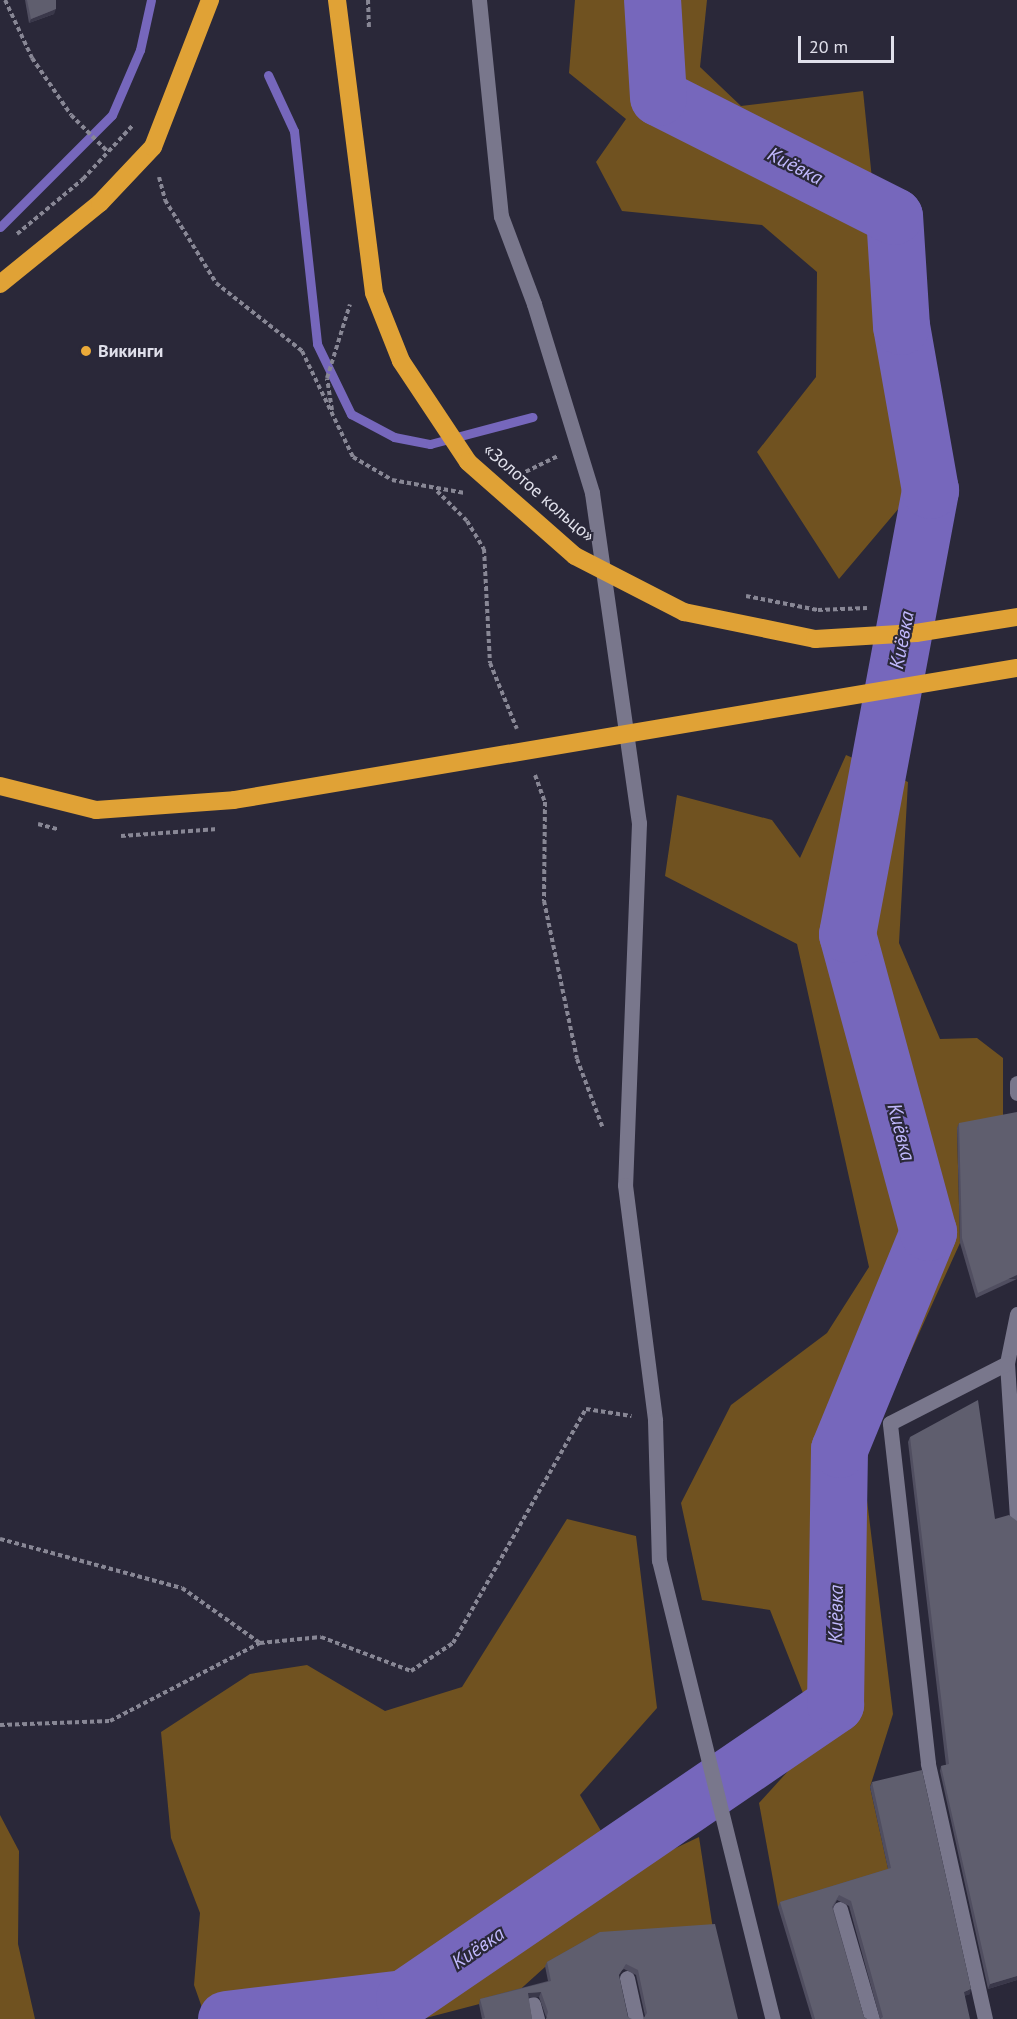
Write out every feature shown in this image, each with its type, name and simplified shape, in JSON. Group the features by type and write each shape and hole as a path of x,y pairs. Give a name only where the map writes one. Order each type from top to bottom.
{"highway":[{"path":"0,284 100,203 153,147 210,0"},
{"name":"«Золотое кольцо»","path":"337,0 374,293 401,361 468,462 575,556 684,612 815,639 916,633 1017,617"},
{"path":"0,786 96,810 234,800 1017,668"}],"lane":[{"path":"478,0 501,216 534,304 592,493 639,823 625,1185 655,1420 659,1560 700,1738 725,1823 773,2019"},
{"path":"1017,1083 1017,1093"},
{"path":"1017,1314 1007,1364 1017,1519"},
{"path":"985,2019 928,1763 890,1423 1007,1364"},
{"path":"840,1909 872,2019"},
{"path":"627,1978 636,2019"}],"path":[{"path":"5,0 32,58 71,115 108,152"},
{"path":"8,241 108,152 135,122"},
{"path":"153,147 165,200 200,263 224,291 302,351 353,457 392,480 437,491 467,521 484,549 490,663 521,740"},
{"path":"332,414 327,378 351,300"},
{"path":"514,471 523,478"},
{"path":"741,595 818,610 873,608"},
{"path":"533,771 545,802 544,901 577,1059 605,1132"},
{"path":"0,1725 110,1721 260,1642 321,1637 411,1671 453,1643 586,1409 655,1420"},
{"path":"0,1539 182,1588 260,1642"}],"shaded area":[{"path":"575,0 707,0 700,67 741,106 863,91 905,501 839,579 757,452 816,377 817,272 762,225 622,211 596,162 626,119 569,73"},
{"path":"846,755 908,782 899,943 940,1039 977,1038 1003,1058 1003,1119 957,1128 960,1243 862,1459 893,1714 870,1787 889,1873 778,1907 759,1803 820,1736 770,1610 702,1600 681,1503 731,1405 827,1333 869,1267 797,944 665,876 677,795 772,820 800,858"},
{"path":"567,1519 636,1536 657,1708 580,1795 625,1872 699,1837 713,1929 600,1936 545,1967 514,1995 422,2019 206,2019 194,1985 200,1913 171,1838 161,1732 250,1674 307,1665 385,1711 462,1687"},
{"path":"0,1815 19,1851 18,1944 35,2019 0,2019"}],"building":[{"path":"27,0 56,0 56,9 31,19"},
{"path":"1017,1112 1017,1275 978,1293 962,1238 959,1123"},
{"path":"978,1400 995,1519 1009,1515 1017,1521 1017,1976 990,1984 941,1766 949,1764 910,1437"},
{"path":"922,1770 971,1989 964,1992 970,2019 880,2019 883,2017 851,1901 839,1895 832,1907 864,2017 867,2019 815,2019 780,1902 891,1868 872,1782"},
{"path":"715,1924 738,2019 643,2019 647,2013 638,1970 626,1964 619,1975 628,2017 632,2019 546,2019 548,2012 541,1992 528,1993 532,2019 482,2019 485,2018 480,1999 551,1981 547,1962 600,1932"}],"waterway":[{"path":"0,227 112,115 140,50 151,0"},
{"name":"Киёвка","path":"226,2019 404,1998 835,1704 839,1449 928,1232 847,934 930,490 901,326 894,216 658,97 652,0"},
{"path":"268,75 294,131 317,344 351,414 394,437 430,444 532,417"}],"place":[{"name":"Викинги","path":"86,351"}]}
